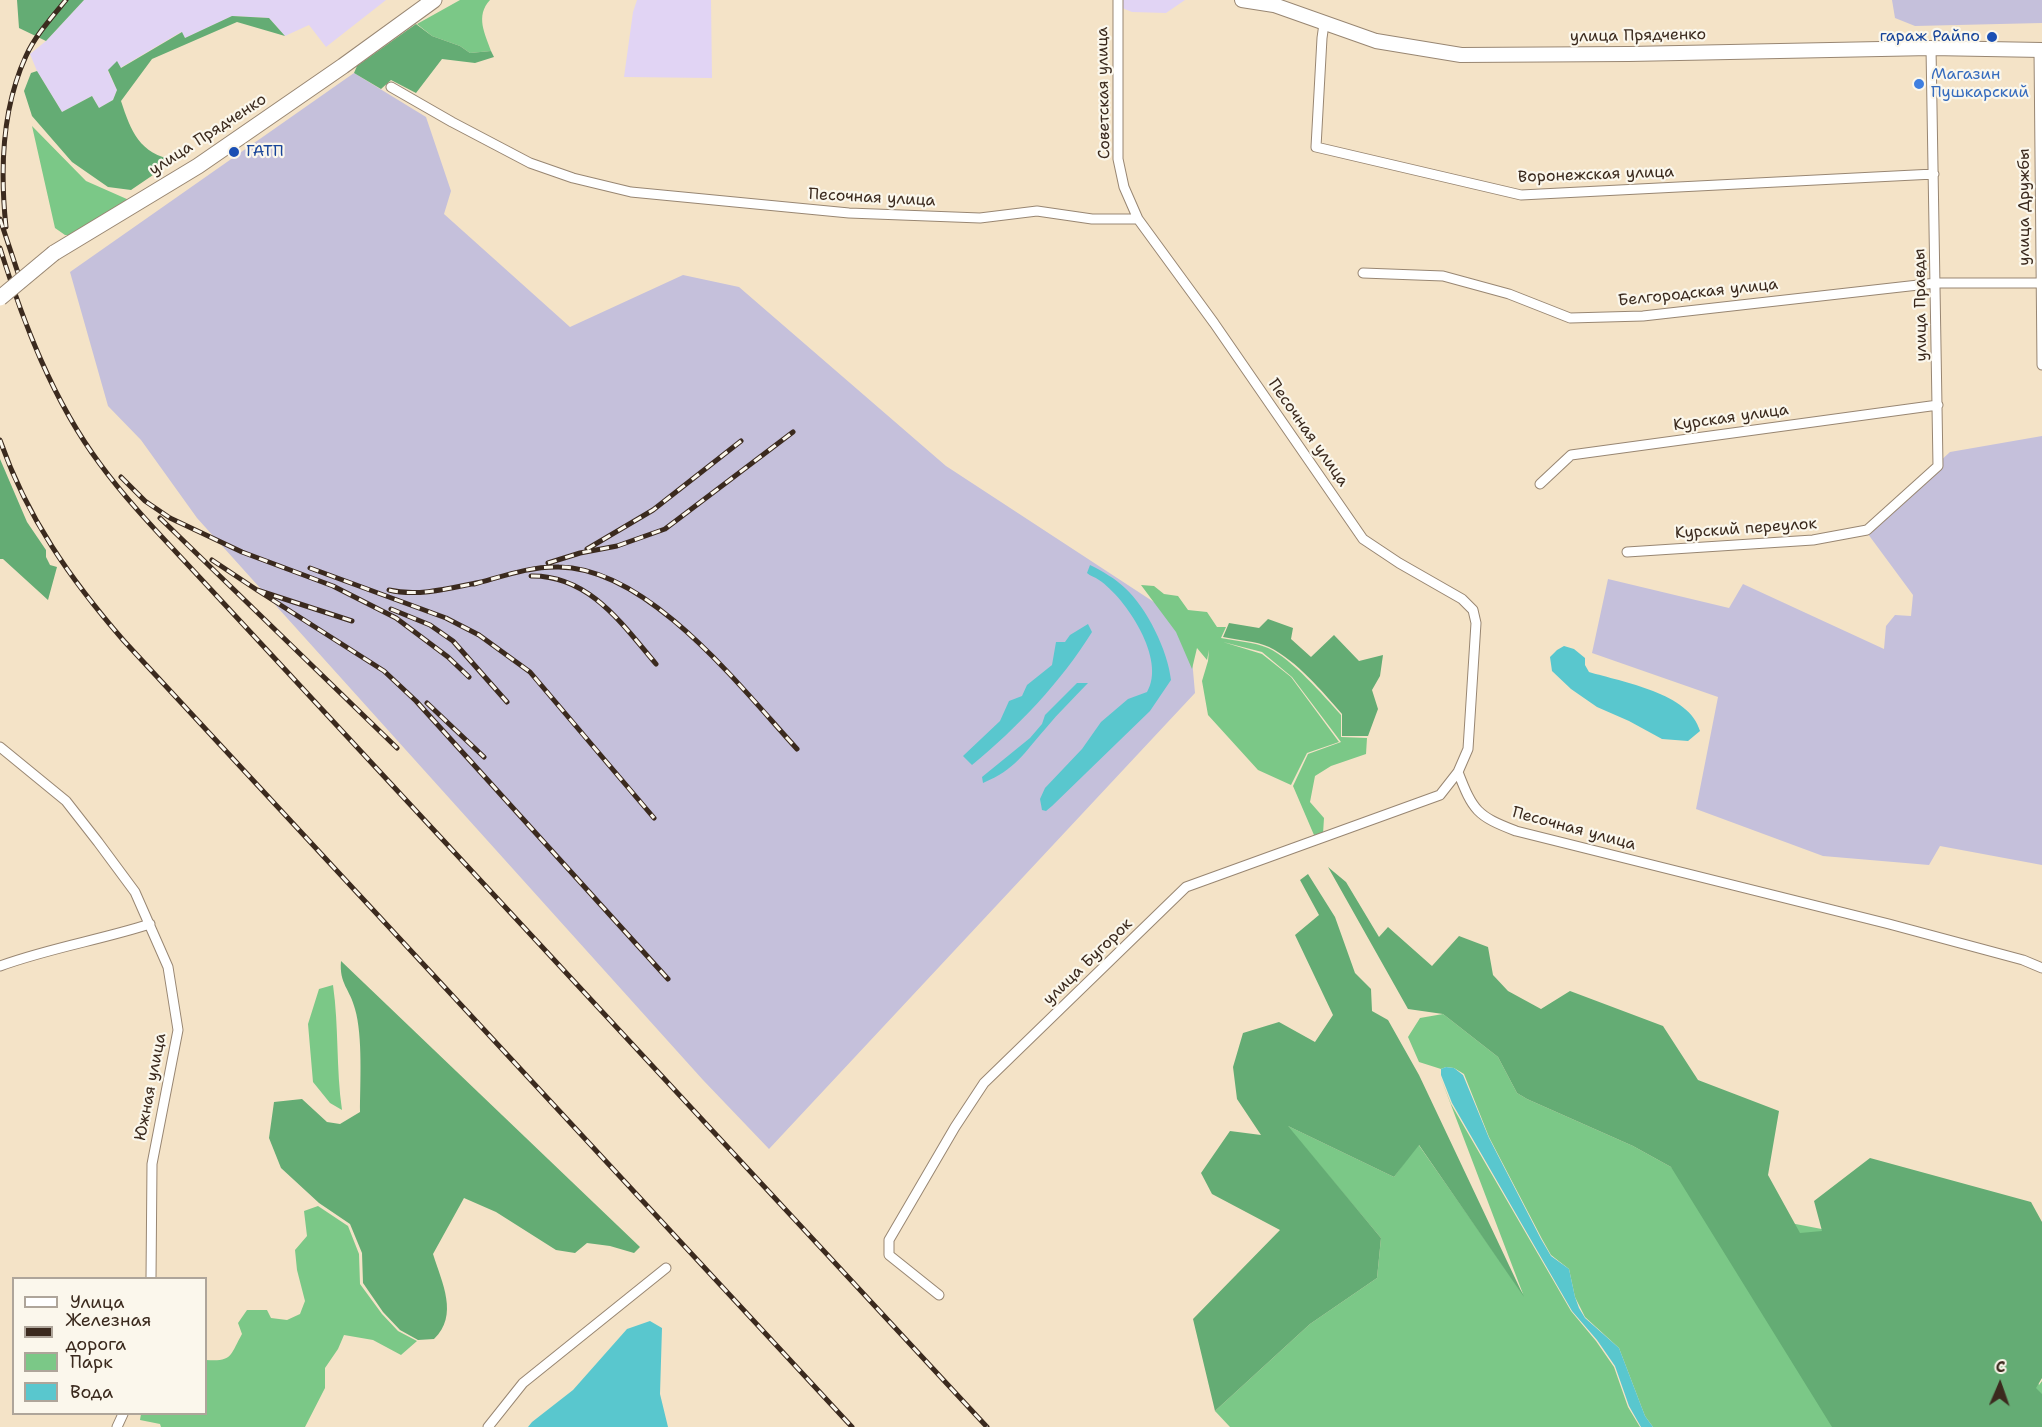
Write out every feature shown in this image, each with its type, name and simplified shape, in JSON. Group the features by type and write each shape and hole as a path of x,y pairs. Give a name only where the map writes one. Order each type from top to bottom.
{"main road":[{"name":"улица Прядченко","path":"0,298 54,253 198,166 434,0"},
{"name":"улица Прядченко","path":"1242,0 1271,2 1324,24 1376,41 1461,55 1931,48 2041,50"}],"street":[{"name":"Советская улица","path":"1118,0 1118,159 1124,187 1138,219"},
{"name":"Воронежская улица","path":"1324,24 1316,147 1521,195 1934,174"},
{"name":"улица Правды","path":"1867,530 1938,466 1931,48"},
{"name":"улица Дружбы","path":"2041,50 2042,365"},
{"name":"Песочная улица","path":"391,87 531,163 573,178 631,192 849,213 980,218 1037,211 1092,219 1138,219 1214,323 1364,538 1399,563 1462,599 1473,610 1476,623 1468,749 1458,772 1470,803 1489,821 1516,831 1889,924 2023,960 2042,968"},
{"name":"Белгородская улица","path":"1363,273 1443,276 1509,294 1570,318 1643,316 1936,283 2041,283"},
{"name":"Курская улица","path":"1540,484 1571,455 1938,405"},
{"name":"Курский переулок","path":"1627,552 1813,540 1867,530"},
{"name":"Южная улица","path":"0,747 66,801 135,892 168,967 178,1030 152,1164 151,1277"},
{"name":"улица Бугорок","path":"939,1295 889,1255 889,1239 955,1126 984,1083 1186,887 1440,795 1458,772"},
{"path":"0,966 33,954 119,934 150,924"},
{"path":"488,1427 523,1383 666,1268"}],"shaded area":[{"path":"84,0 386,0 326,47 309,25 285,36 269,18 232,16 185,38 181,32 120,68 117,62 108,71 117,90 113,100 99,108 92,96 62,112 37,71 30,54 46,41"},
{"path":"637,0 711,0 712,78 624,77 633,12"},
{"path":"1121,0 1185,0 1166,13 1132,12 1122,8"},
{"path":"1892,0 2042,0 2042,23 1915,26 1895,18"},
{"path":"354,73 426,117 451,191 444,214 570,327 683,275 739,287 946,466 1189,625 1195,693 769,1149 703,1080 197,518 141,440 108,406 70,272"},
{"path":"2042,436 2042,865 1940,846 1929,865 1823,856 1696,809 1718,697 1592,653 1608,579 1729,608 1743,584 1884,649 1886,626 1895,615 1911,616 1913,595 1865,530 1950,452"}],"green space":[{"path":"17,0 84,0 46,41 19,28"},
{"path":"460,0 490,0 485,6 482,19 491,51 470,53 460,46 432,36 417,24"},
{"path":"232,16 269,18 285,36 237,22 152,59 121,101 133,131 145,147 163,157 175,160 131,190 108,187 72,162 32,116 24,91 31,73 37,71 62,112 92,96 99,108 113,100 117,90 108,70 117,61 121,68 182,32 185,38"},
{"path":"416,24 432,36 460,46 470,53 491,51 494,57 475,63 442,59 416,93 391,80 381,89 354,73 357,66"},
{"path":"32,126 86,181 129,200 75,235 65,235 55,228"},
{"path":"0,459 27,522 46,550 46,557 50,565 57,567 48,600 3,559 0,559"},
{"path":"1141,585 1154,586 1164,594 1178,596 1188,610 1207,612 1217,627 1226,627 1221,638 1257,644 1277,653 1307,678 1341,715 1341,737 1367,738 1366,754 1331,766 1315,776 1310,802 1324,818 1323,834 1314,835 1293,786 1308,754 1341,742 1292,677 1262,652 1223,642 1262,654 1291,677 1339,742 1307,753 1291,785 1258,770 1208,715 1202,681 1208,661 1209,650 1207,660 1197,648 1192,669 1176,632"},
{"path":"1268,619 1293,628 1291,639 1311,657 1334,635 1359,661 1383,655 1380,676 1372,690 1378,709 1368,736 1342,736 1342,714 1308,677 1279,653 1258,643 1223,637 1229,623 1259,628"},
{"path":"1328,867 1346,882 1379,937 1388,927 1432,966 1459,936 1488,947 1493,975 1508,991 1541,1009 1570,991 1663,1026 1698,1080 1779,1111 1768,1175 1800,1233 1822,1231 1814,1201 1870,1158 2031,1202 2042,1222 2042,1378 2036,1388 2042,1394 2042,1427 1832,1427 1671,1167 1633,1146 1517,1093 1498,1057 1443,1014 1408,1009"},
{"path":"1308,874 1335,917 1355,973 1371,989 1372,1011 1388,1020 1419,1075 1524,1297 1419,1145 1394,1177 1288,1126 1381,1238 1377,1278 1310,1324 1215,1411 1193,1319 1280,1230 1212,1194 1201,1173 1230,1131 1261,1135 1237,1099 1233,1067 1243,1033 1279,1022 1315,1042 1333,1015 1295,935 1319,915 1300,880"},
{"path":"341,961 640,1247 634,1253 610,1246 587,1243 575,1253 556,1250 496,1212 464,1198 433,1254 446,1298 446,1320 442,1330 434,1339 418,1340 400,1330 383,1312 363,1283 362,1253 350,1224 319,1203 281,1168 269,1138 274,1102 302,1099 327,1122 340,1124 360,1112 358,1020 343,981"},
{"path":"333,985 342,1110 330,1103 313,1082 308,1024 319,989"},
{"path":"1443,1014 1498,1057 1517,1093 1633,1146 1785,1222 1984,1260 2039,1385 2042,1381 2042,1427 1653,1427 1645,1416 1619,1348 1585,1317 1575,1297 1569,1269 1551,1255 1542,1239 1489,1137 1464,1074 1454,1068 1441,1069 1419,1062 1408,1037 1420,1018"},
{"path":"1440,1076 1451,1104 1571,1311 1614,1367 1628,1407 1640,1427 1230,1427 1215,1411 1310,1324 1377,1278 1381,1238 1286,1125 1394,1177 1418,1144 1523,1294"},
{"path":"318,1206 348,1226 359,1254 360,1284 398,1331 417,1341 401,1355 373,1340 344,1335 325,1368 325,1388 305,1427 161,1427 160,1424 140,1420 141,1415 207,1415 207,1360 221,1360 230,1356 242,1334 238,1323 247,1310 267,1310 271,1318 287,1320 300,1314 305,1301 297,1270 295,1250 307,1236 304,1211"}],"water":[{"path":"1090,565 1109,575 1141,607 1161,643 1171,680 1150,711 1046,811 1042,810 1040,799 1045,788 1082,749 1101,722 1128,699 1147,692 1152,679 1152,664 1141,631 1110,589 1087,573"},
{"path":"1088,624 1092,632 1066,669 1022,720 972,765 963,756 1000,721 1009,701 1022,696 1027,685 1052,665 1056,642 1065,642 1070,635"},
{"path":"1564,646 1574,649 1585,658 1585,665 1589,672 1636,685 1669,698 1694,718 1700,731 1688,741 1662,739 1597,707 1571,689 1552,671 1550,657"},
{"path":"1077,683 1088,683 1018,760 1004,772 983,783 982,777 1030,738 1042,724 1045,715"},
{"path":"1454,1068 1463,1075 1489,1138 1541,1239 1551,1256 1569,1269 1575,1297 1585,1318 1619,1348 1645,1416 1653,1427 1641,1427 1629,1406 1615,1366 1597,1340 1572,1311 1452,1103 1441,1075 1441,1069"},
{"path":"650,1321 662,1328 660,1394 668,1427 528,1427 573,1390 627,1329"}],"railway":[{"path":"6,227 3,162 12,97 26,56 44,27 66,0"},
{"path":"0,219 18,273"},
{"path":"0,248 29,332 54,387 83,440 124,494 163,539 987,1427"},
{"path":"548,563 580,553 617,546 665,529 793,432"},
{"path":"0,440 23,496 52,547 86,595 124,641 852,1427"},
{"path":"587,549 653,510 741,441"},
{"path":"121,477 145,501 170,518 242,552 333,586 396,618 448,657 469,677"},
{"path":"160,518 397,748"},
{"path":"212,560 257,590 352,621"},
{"path":"474,584 526,570 559,567 593,573 626,587 659,609 691,636 721,665 797,749"},
{"path":"310,568 446,618 479,635 530,672 654,818"},
{"path":"531,576 552,578 587,593 617,618 656,664"},
{"path":"389,590 423,592 481,582"},
{"path":"257,590 384,671 416,701 668,979"},
{"path":"391,609 430,625 453,641 507,702"},
{"path":"427,703 484,757"}],"place":[{"name":"гараж Райпо","path":"1992,37"},
{"name":"Магазин Пушкарский","path":"1919,84"},
{"name":"ГАТП","path":"234,152"}]}
